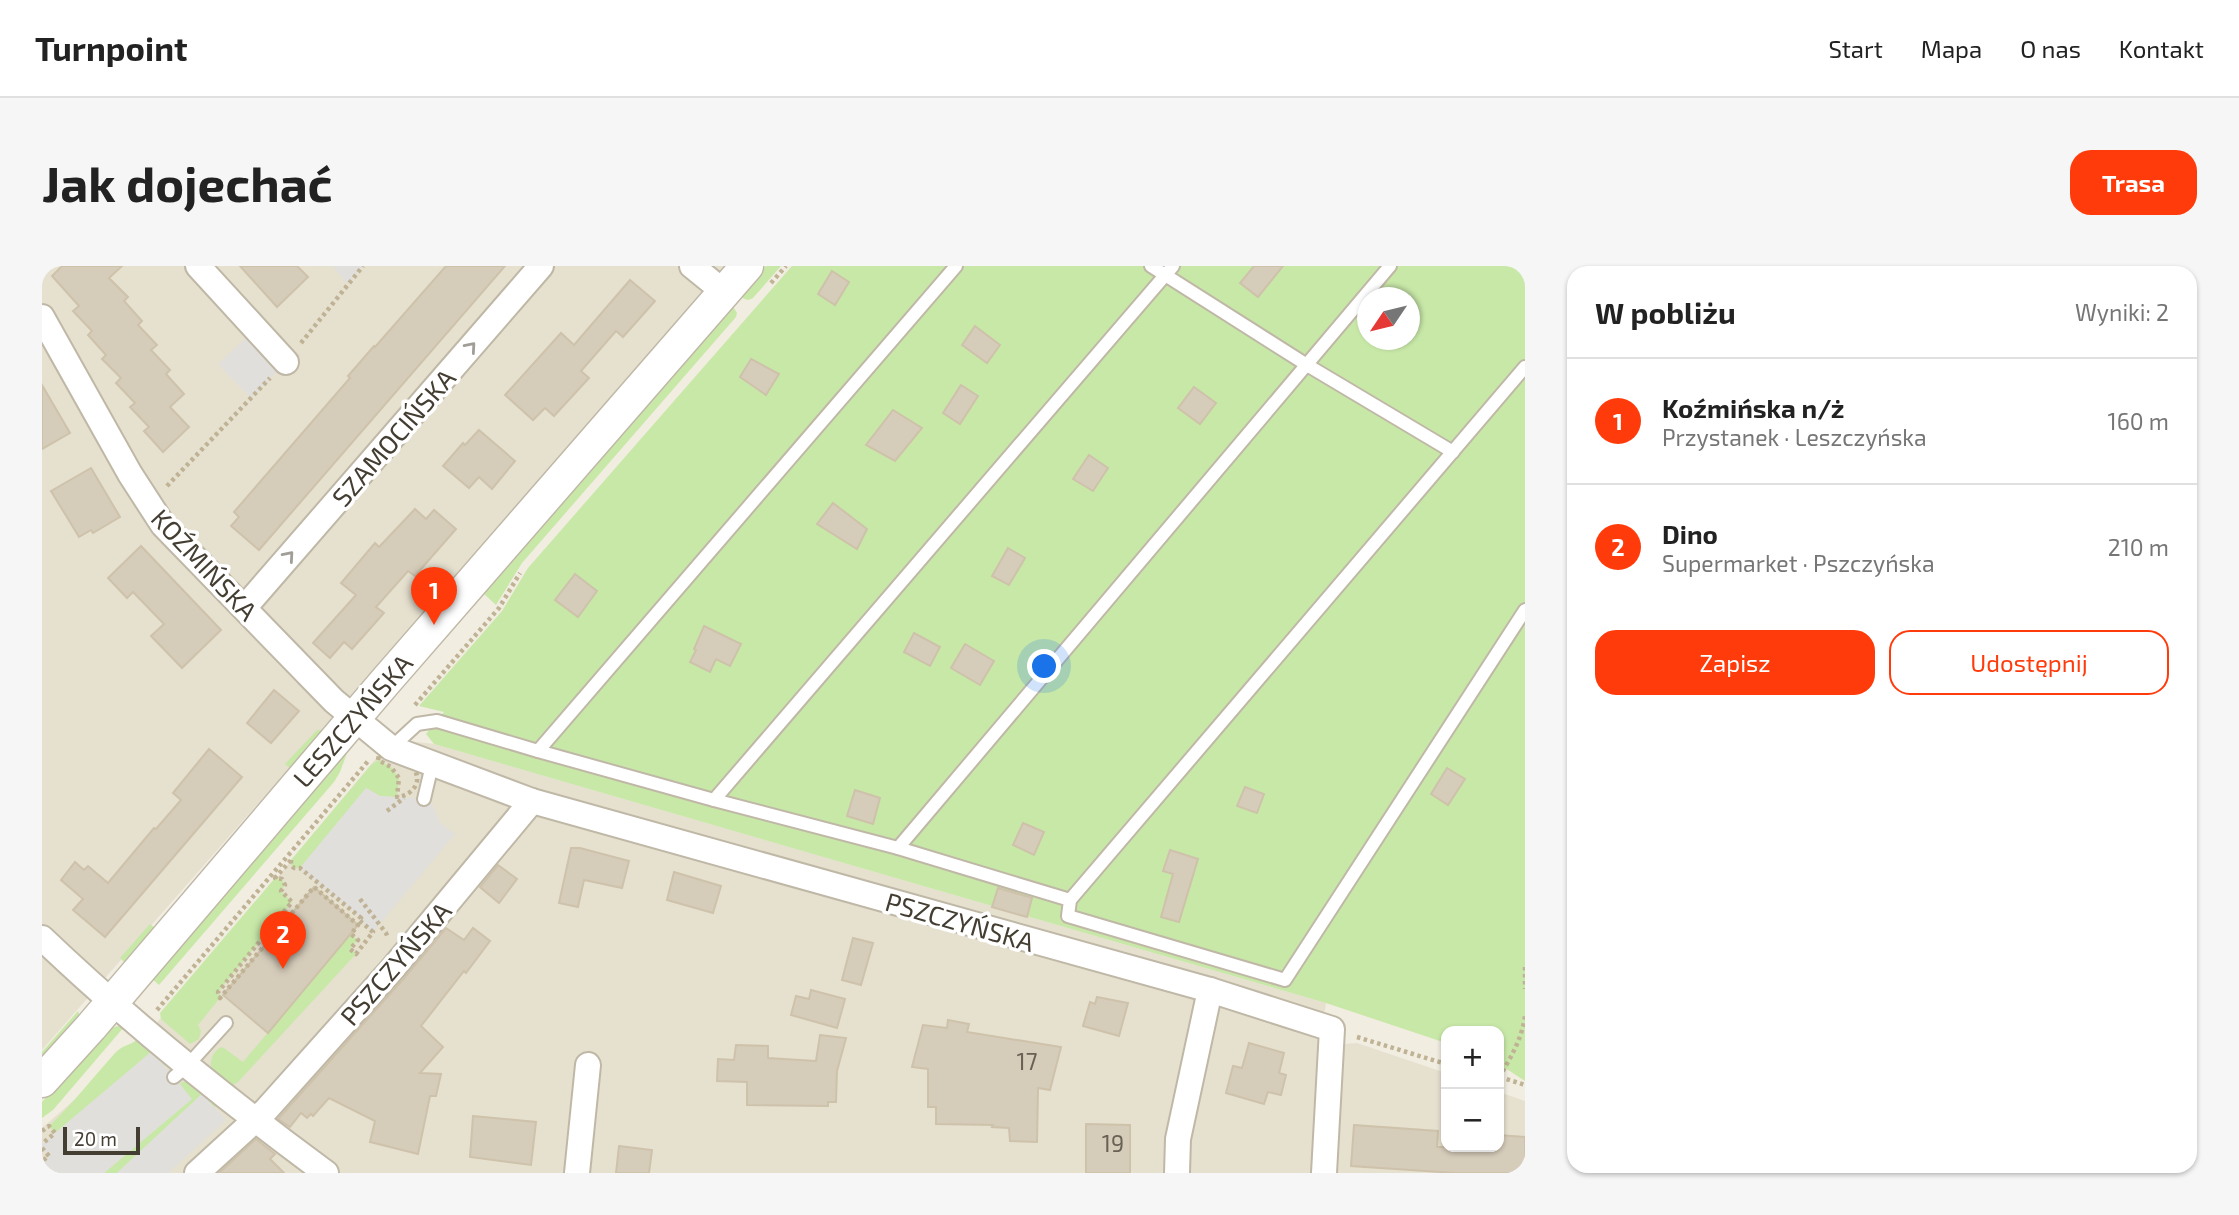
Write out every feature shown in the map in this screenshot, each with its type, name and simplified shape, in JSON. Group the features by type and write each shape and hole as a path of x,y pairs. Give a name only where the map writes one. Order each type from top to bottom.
{"street":[{"path":"198,266 286,362"},
{"name":"SZAMOCIŃSKA","path":"245,607 541,266"},
{"path":"692,266 724,292"},
{"name":"LESZCZYŃSKA","path":"42,1081 724,292 759,275"},
{"name":"KOŹMIŃSKA","path":"42,317 163,526 334,701 355,718"},
{"name":"PSZCZYŃSKA","path":"355,718 387,745 432,765 532,801 1210,990 1332,1029"},
{"name":"PSZCZYŃSKA","path":"197,1173 266,1110 394,967 532,801"},
{"path":"42,938 143,1027 181,1071 326,1173"},
{"path":"1177,1173 1178,1139 1210,990"},
{"path":"1324,1173 1332,1029"},
{"path":"577,1173 588,1065"}],"lane":[{"path":"538,751 956,266"},
{"path":"1151,266 1169,270 1307,365 1453,452"},
{"path":"898,848 1390,266"},
{"path":"714,800 1169,270"},
{"path":"1525,367 1070,901 1068,916 1284,980 1525,610"},
{"path":"387,745 417,724 437,721 714,800 898,848 1070,901"},
{"path":"424,799 432,765"},
{"path":"181,1071 226,1023"}],"path":[{"path":"149,504 286,362 363,266"},
{"path":"759,275 786,266"},
{"path":"411,710 499,608 525,566"},
{"path":"143,1027 352,782 387,745"},
{"path":"290,860 291,866 310,876 361,918 359,920 373,932 356,954 350,949 358,940 351,933 358,925 314,887 220,998 218,992 292,902 281,891 285,885 282,879 275,878 290,860"},
{"path":"360,900 386,933 394,967"},
{"path":"1525,967 1525,989"},
{"path":"1504,1068 1513,1053 1525,1016"},
{"path":"1332,1029 1441,1062"},
{"path":"1504,1079 1525,1086"},
{"path":"42,1131 49,1126 55,1133 42,1146 49,1156 42,1161"}],"shaded area":[{"path":"42,266 729,266 42,1050"},
{"path":"332,266 363,266 348,284"},
{"path":"256,329 286,362 251,398 218,364"},
{"path":"392,739 434,744 1326,1003 1319,1046 1357,1043 1441,1071 1441,1152 1504,1152 1504,1094 1525,1101 1525,1173 42,1173 42,1128 140,1043"},
{"path":"366,788 380,796 424,799 433,806 440,823 455,834 373,932 359,920 360,917 300,868"},
{"path":"152,1051 192,1099 104,1173 42,1173 42,1161 49,1156 42,1144"},
{"path":"202,1094 226,1120 168,1173 117,1173"}],"green space":[{"path":"766,266 781,266 753,298 746,300 740,296"},
{"path":"792,266 1525,266 1525,1081 1504,1067 1504,1026 1441,1026 1441,1041 1326,1003 434,744 426,734 444,712 419,706 502,611 528,568"},
{"path":"732,305 737,313 736,317 522,563 496,605 482,592"},
{"path":"317,730 322,730 292,770 285,764"},
{"path":"347,753 334,782 159,985 150,977 340,757"},
{"path":"378,760 391,767 399,778 397,797 380,796 366,788 300,868 294,868 291,860"},
{"path":"275,878 282,879 285,885 281,891 292,902 218,992 220,998 198,1025 201,1031 199,1039 190,1044 161,1019 160,1013"},
{"path":"150,924 156,929 125,963 120,958"},
{"path":"351,934 358,940 350,949 356,954 238,1082 227,1086 211,1070 211,1060 216,1051 224,1048 243,1062"},
{"path":"78,1011 80,1017 42,1062 42,1052"},
{"path":"124,1027 53,1110 42,1118 42,1102 107,1029"},
{"path":"139,1038 166,1064 164,1066 152,1052 55,1133 49,1126 116,1052"},
{"path":"190,1082 215,1103 215,1108 202,1094 117,1173 104,1173 191,1099 180,1084"}],"building":[{"path":"62,266 122,266 109,278 128,297 124,301 142,321 138,325 157,345 151,350 170,370 166,374 184,394 170,407 189,427 163,452 144,431 149,427 130,407 135,403 116,383 121,378 102,359 106,355 88,335 92,331 73,311 79,306 52,276"},
{"path":"240,266 297,266 308,277 277,307"},
{"path":"446,266 505,266 259,550 231,526 239,517 234,512 350,378 348,376"},
{"path":"1254,266 1283,266 1258,297 1240,283"},
{"path":"832,271 849,282 835,305 818,294"},
{"path":"630,280 655,301 623,337 616,331 581,371 589,378 554,416 545,408 533,420 505,395 561,333 574,345"},
{"path":"975,326 1000,345 987,363 962,345"},
{"path":"751,359 779,374 766,395 740,377"},
{"path":"42,385 70,433 42,449"},
{"path":"961,385 978,396 960,424 943,413"},
{"path":"1194,387 1216,403 1200,424 1178,408"},
{"path":"893,410 922,428 895,461 866,445"},
{"path":"479,430 515,461 492,489 479,477 469,488 443,466 463,443 465,445"},
{"path":"1089,455 1108,468 1093,491 1073,479"},
{"path":"91,468 120,517 93,533 91,530 79,537 51,491"},
{"path":"833,503 867,529 857,549 817,524"},
{"path":"415,509 426,519 434,510 456,529 415,576 408,571 376,607 384,613 352,649 344,642 330,658 313,643 356,595 341,583 375,543 379,547"},
{"path":"141,546 221,630 182,668 151,636 164,624 133,592 127,598 108,578"},
{"path":"1008,548 1025,558 1009,585 992,576"},
{"path":"575,574 597,591 578,617 555,600"},
{"path":"704,626 741,644 730,666 716,659 710,672 690,662"},
{"path":"914,633 940,647 930,666 904,652"},
{"path":"965,644 994,661 980,685 951,668"},
{"path":"274,690 299,711 271,743 247,723"},
{"path":"209,749 242,777 105,937 73,910 83,899 61,880 75,862 84,870 88,866 108,883 181,800 173,793"},
{"path":"1447,768 1465,779 1448,805 1431,794"},
{"path":"1245,787 1264,794 1257,813 1237,806"},
{"path":"855,790 880,798 873,824 847,816"},
{"path":"1023,823 1044,832 1034,855 1013,845"},
{"path":"571,848 629,861 622,888 584,880 578,907 559,903"},
{"path":"1170,850 1198,859 1179,922 1161,917 1173,874 1163,871"},
{"path":"498,865 517,879 499,903 480,887"},
{"path":"674,872 721,886 713,913 667,900"},
{"path":"314,887 358,925 268,1033 223,995"},
{"path":"998,888 1032,898 1027,917 992,907"},
{"path":"446,928 464,940 473,928 490,941 421,1026 443,1047 420,1073 441,1074 436,1096 430,1096 418,1154 370,1142 375,1121 329,1098 313,1116 311,1114 307,1118 301,1113 290,1127 278,1119 405,977"},
{"path":"853,938 873,943 861,985 842,980"},
{"path":"811,990 845,999 837,1028 791,1015 796,996 809,999"},
{"path":"1097,997 1128,1003 1119,1036 1083,1026 1090,1002 1095,1004"},
{"path":"948,1020 969,1024 967,1032 1061,1047 1050,1090 1038,1088 1037,1142 1010,1141 1009,1128 992,1127 993,1125 936,1124 936,1107 928,1107 928,1069 912,1067 923,1025 947,1028"},
{"path":"820,1035 846,1038 837,1071 836,1102 828,1102 828,1106 747,1105 747,1082 717,1081 718,1059 734,1060 736,1045 768,1046 768,1058 816,1061"},
{"path":"1249,1043 1284,1053 1279,1073 1286,1075 1281,1095 1268,1092 1264,1104 1226,1093 1233,1066 1242,1068"},
{"path":"473,1116 536,1122 531,1165 470,1157"},
{"path":"1086,1124 1130,1125 1130,1173 1086,1173"},
{"path":"1354,1125 1438,1131 1437,1147 1441,1147 1441,1152 1504,1152 1504,1135 1525,1137 1525,1173 1455,1173 1351,1166"},
{"path":"256,1139 275,1154 270,1159 284,1173 219,1173"},
{"path":"619,1146 652,1150 649,1173 616,1173"}],"place":[{"name":"Koźmińska n/ż","path":"434,625"},
{"name":"Dino","path":"283,969"}]}
